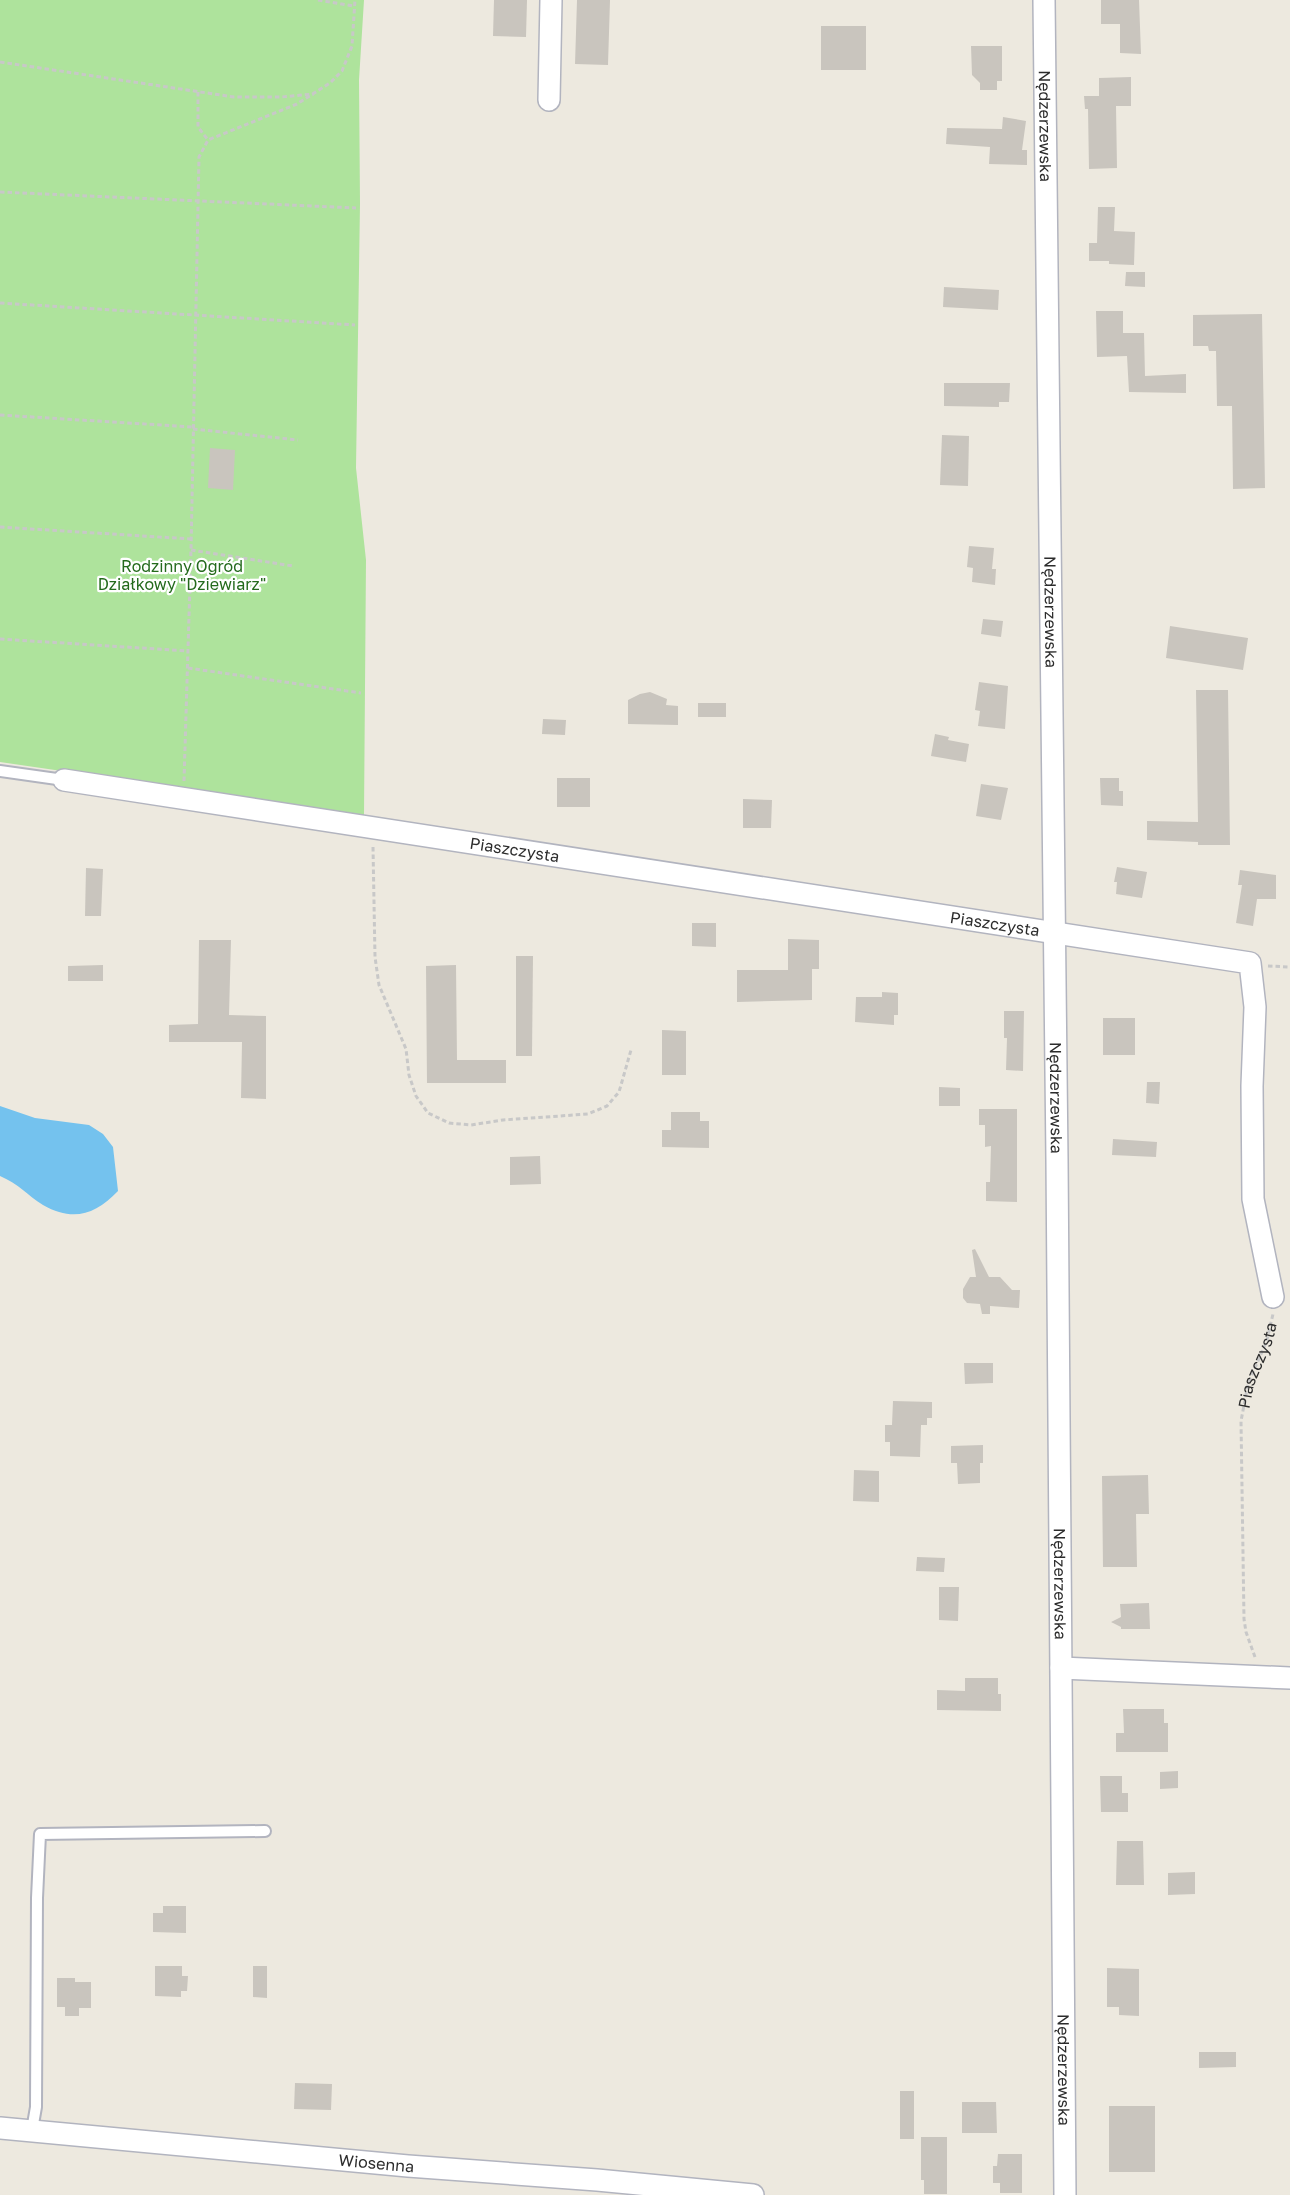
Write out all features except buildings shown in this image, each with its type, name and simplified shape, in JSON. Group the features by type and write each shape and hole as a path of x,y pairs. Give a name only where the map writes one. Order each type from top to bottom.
{"street":[{"path":"549,100 551,0"},
{"name":"Nędzerzewska","path":"1044,0 1053,933 1058,1184 1065,2195"},
{"name":"Piaszczysta","path":"64,780 1250,963 1255,1007 1252,1108 1253,1198 1273,1298"},
{"path":"1061,1668 1280,1677"},
{"name":"Wiosenna","path":"0,2128 753,2195"}],"lane":[{"name":"Piaszczysta","path":"0,771 64,780"},
{"path":"32,2130 36,2107 40,1834 265,1831"}],"path":[{"path":"318,0 354,6"},
{"path":"183,798 191,550 199,157 208,140 297,104 316,94 336,77 348,59 354,34 355,0"},
{"path":"0,62 234,97 316,94"},
{"path":"198,92 198,127 208,140"},
{"path":"0,192 356,208"},
{"path":"0,303 355,325"},
{"path":"0,416 193,428 298,440"},
{"path":"0,527 191,539"},
{"path":"191,550 293,566"},
{"path":"0,639 188,651"},
{"path":"187,668 361,693"},
{"path":"372,827 375,957 379,985 406,1049 416,1096 428,1113 449,1123 471,1125 504,1120 588,1114 607,1106 619,1092 631,1050"},
{"name":"Piaszczysta","path":"1273,1298 1271,1326 1267,1341 1244,1401 1240,1444 1246,1632 1254,1654 1280,1677"}],"green space":[{"name":"Rodzinny Ogród Działkowy \"Dziewiarz\"","path":"0,0 364,0 359,80 360,204 356,468 366,560 364,815 0,762"}],"water":[{"path":"0,1106 35,1118 89,1125 103,1134 113,1147 118,1191 101,1206 92,1210 74,1214 64,1213 43,1205 0,1176"}]}
